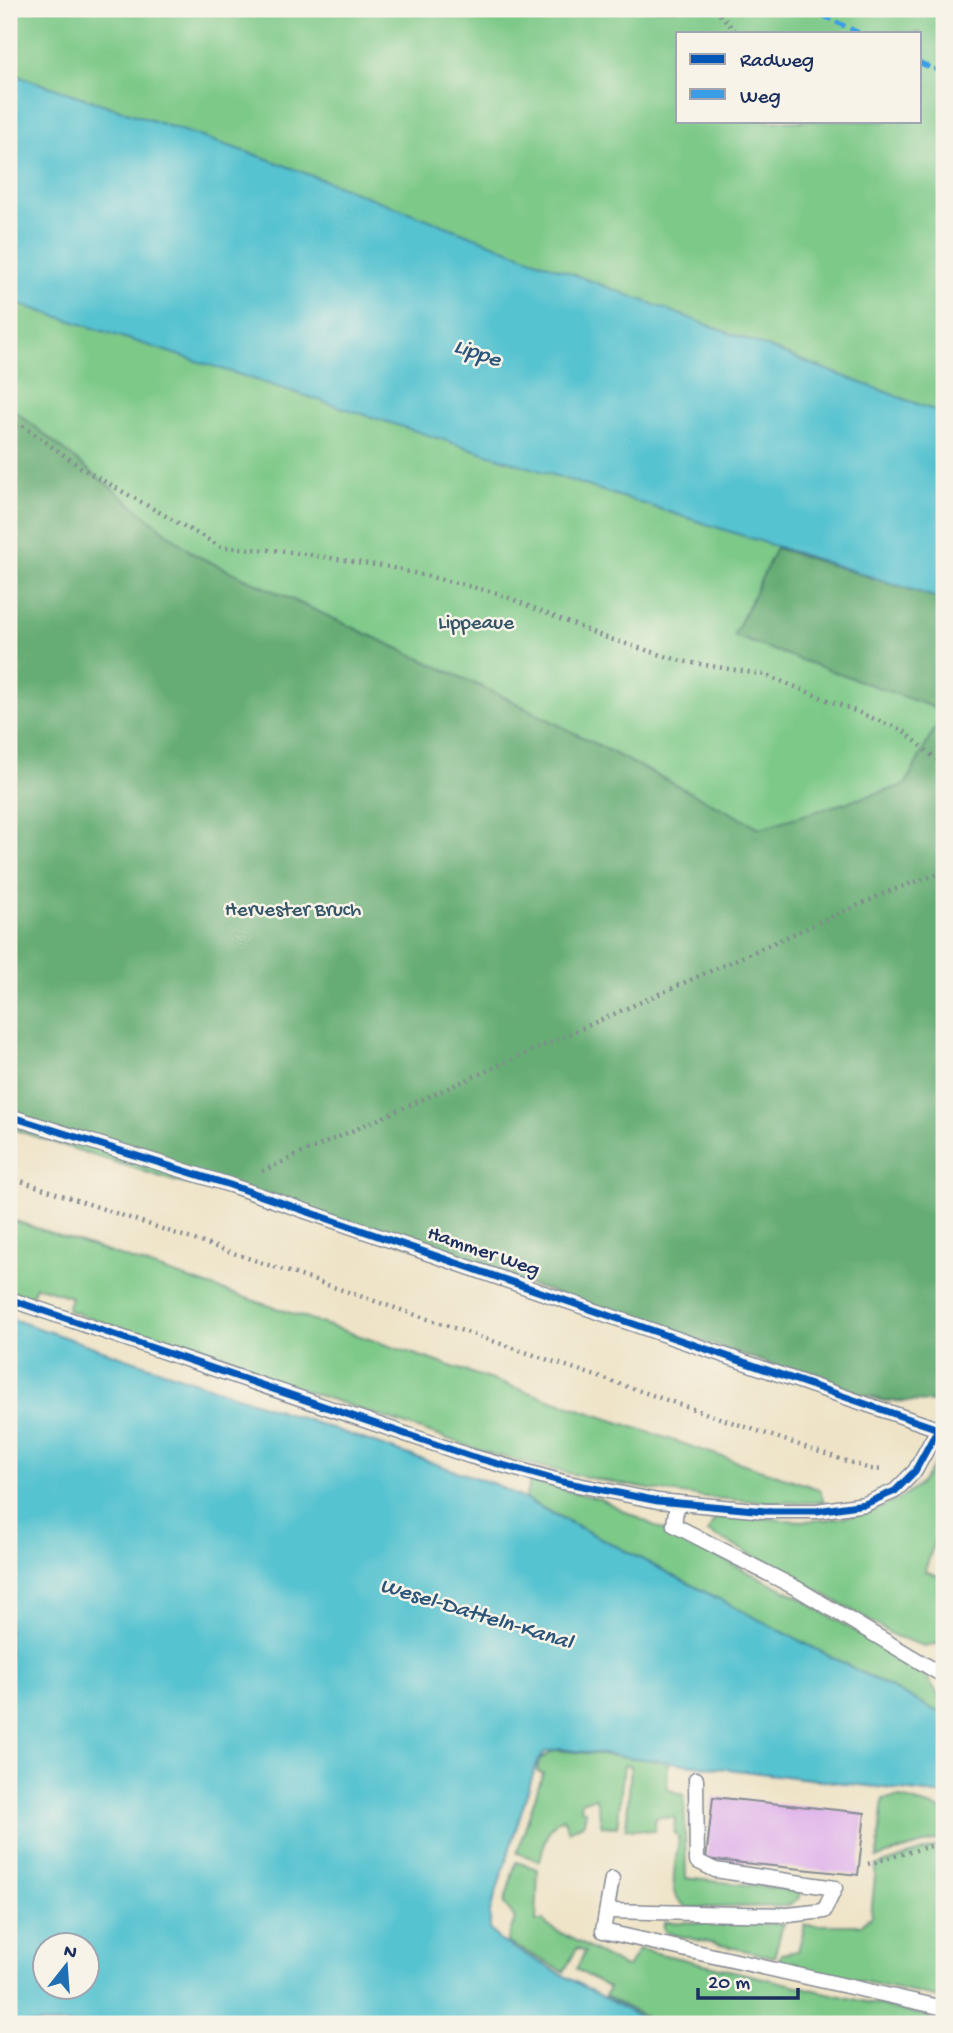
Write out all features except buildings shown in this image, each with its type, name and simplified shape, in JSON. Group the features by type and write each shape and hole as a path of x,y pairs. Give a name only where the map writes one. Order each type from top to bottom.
{"lane":[{"name":"Hammer Weg","path":"9,1116 230,1185 941,1430"},
{"path":"9,1300 470,1456 598,1490 677,1503 765,1511 817,1511 881,1498 895,1491 915,1471 941,1430"},
{"path":"677,1503 674,1525 798,1589 944,1676"},
{"path":"607,1911 788,1915 824,1911 835,1888 715,1870 697,1861 696,1779"},
{"path":"612,1879 603,1931 944,2008"}],"path":[{"path":"715,9 736,32"},
{"path":"9,425 22,425 86,471 221,547 285,551 389,567 497,593 604,637 681,661 766,675 904,731 944,766"},
{"path":"230,1185 892,890 944,872"},
{"path":"9,1177 870,1469 915,1471"},
{"path":"868,1864 944,1842"}],"green space":[{"name":"Lippeaue","path":"9,9 944,9 944,1403 251,1195 177,1182 9,1128"},
{"name":"Hervester Bruch","path":"9,406 195,555 506,698 760,828 905,785 944,711 944,1402 883,1401 9,1114"},
{"path":"776,548 944,600 944,711 734,636"},
{"path":"9,1219 819,1489 824,1502 698,1496 615,1483 533,1465 492,1454 67,1310 71,1297 36,1286 31,1298 9,1290"},
{"path":"944,1448 944,1511 925,1571 944,1578 944,1643 924,1646 895,1636 804,1582 708,1532 714,1520 731,1517 820,1520 856,1515 890,1504 920,1484"},
{"path":"530,1481 600,1499 795,1595 923,1673 944,1703 940,1713 525,1499"},
{"path":"554,1750 668,1761 667,1789 684,1795 686,1878 800,1891 799,1898 787,1906 688,1908 676,1895 674,1886 679,1838 674,1832 675,1818 656,1817 654,1831 626,1829 631,1766 624,1765 617,1827 602,1826 596,1798 582,1801 581,1808 586,1812 584,1823 569,1831 563,1818 557,1821 547,1836 540,1861 517,1853 543,1773 537,1771 539,1761"},
{"path":"898,1797 943,1810 940,1839 877,1858 883,1799"},
{"path":"942,1845 944,1999 778,1963 781,1954 798,1951 805,1925 861,1925 871,1916 876,1866"},
{"path":"516,1862 538,1869 536,1922 544,1920 548,1926 624,1967 629,1966 639,1949 926,2016 938,2024 658,2024 605,1996 609,1988 576,1969 585,1952 577,1948 564,1972 507,1942 515,1918 504,1904"},
{"path":"665,1922 783,1924 774,1957 667,1933 663,1928"}],"water":[{"name":"Lippe","path":"9,73 265,158 944,414 944,600 9,301"},
{"name":"Wesel-Datteln-Kanal","path":"9,1318 497,1485 944,1715 944,1795 560,1749 545,1752 536,1765 490,1912 490,1929 499,1940 652,2024 9,2024"}],"marked path":[{"path":"809,9 857,32"},
{"path":"922,64 944,73"}],"cycle path":[{"path":"9,1116 230,1185 944,1431"},
{"path":"9,1299 470,1456 563,1482 658,1501 765,1511 817,1511 865,1504 895,1491 915,1471 938,1429"}]}
